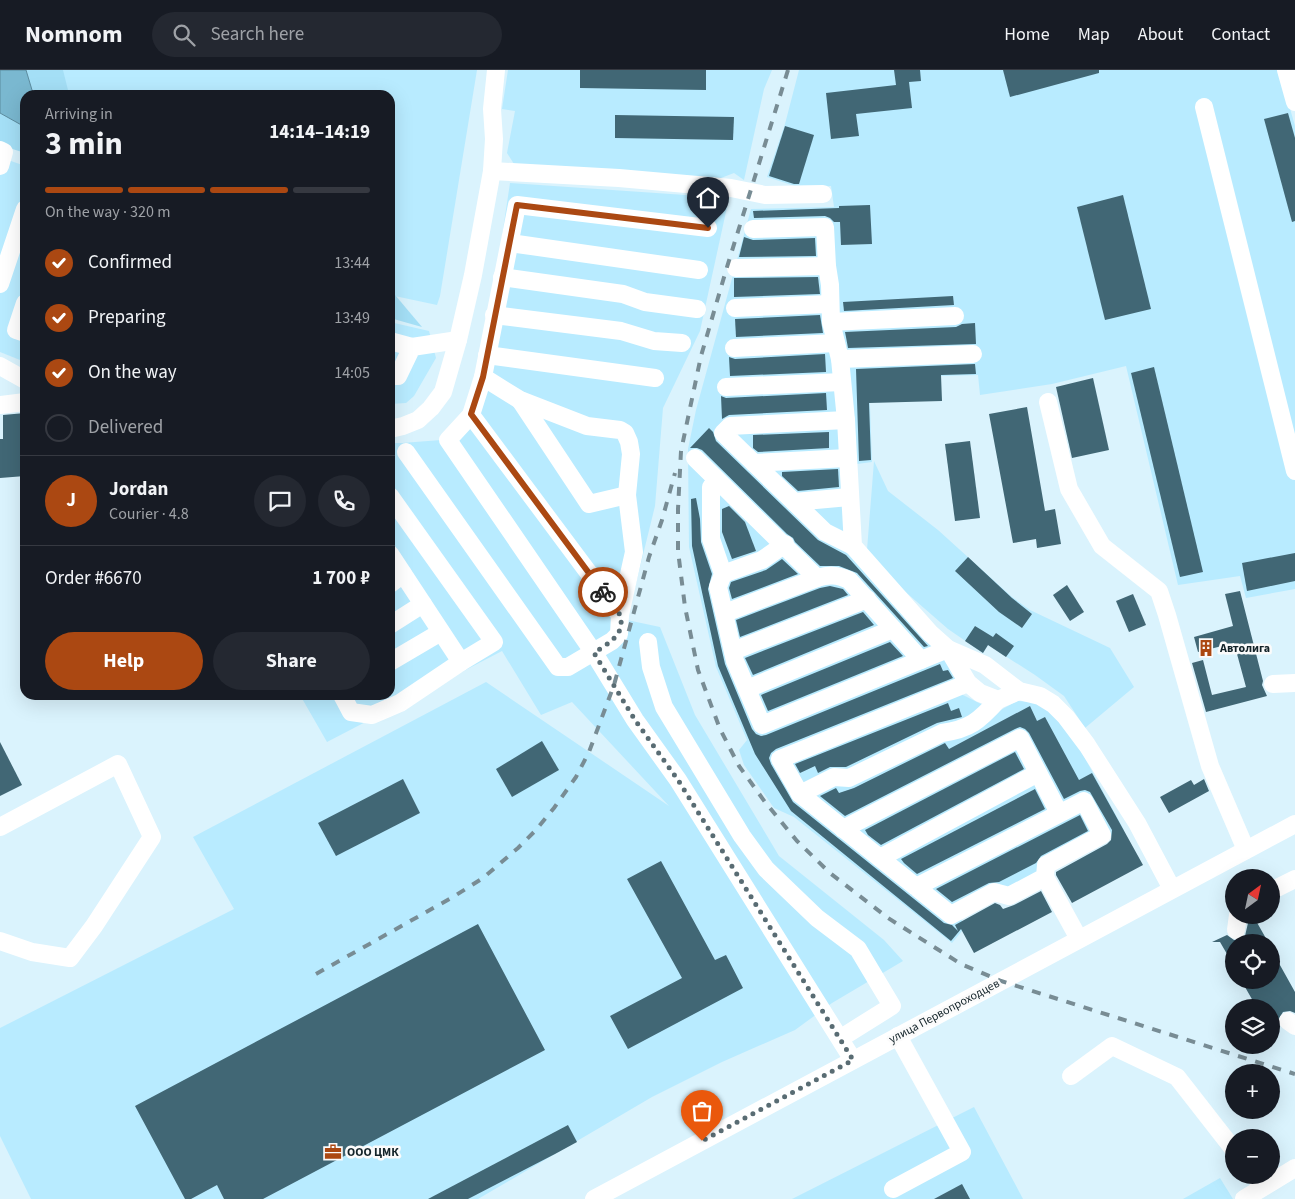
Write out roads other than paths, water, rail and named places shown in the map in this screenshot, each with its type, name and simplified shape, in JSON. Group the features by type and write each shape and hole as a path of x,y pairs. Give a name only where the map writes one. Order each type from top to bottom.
{"street":[{"path":"395,428 418,420 431,408 443,392 458,340 473,275 492,172 494,139 492,109 496,70"},
{"path":"1286,70 1295,102"},
{"path":"1204,107 1295,470"},
{"path":"0,150 4,152 0,166"},
{"path":"492,172 619,178 731,188 765,195 823,194"},
{"path":"708,228 517,205 483,377 471,414 448,440 594,653 635,720 678,780 853,1060"},
{"path":"0,284 20,224"},
{"path":"753,229 825,227 831,322 838,351 846,420 853,546"},
{"path":"510,243 699,270"},
{"path":"736,268 827,266"},
{"path":"502,277 623,294 645,302 697,309"},
{"path":"735,308 830,304"},
{"path":"494,315 621,331 654,341 682,343"},
{"path":"831,322 955,316"},
{"path":"20,318 16,330 20,331"},
{"path":"395,342 412,347 458,340"},
{"path":"395,376 398,376 412,347"},
{"path":"734,348 972,354"},
{"path":"487,355 655,378"},
{"path":"406,452 558,667 568,667 612,641 619,634 620,616 634,552 628,495 630,454 629,442 625,433 620,430 586,426 520,400 483,377"},
{"path":"726,387 842,382"},
{"path":"520,400 589,504 628,495"},
{"path":"1048,402 1069,489 1102,546 1159,590 1210,766 1246,850"},
{"path":"0,405 20,403"},
{"path":"471,414 620,616"},
{"path":"846,420 730,426 723,433 825,532 853,546 930,633 948,649 968,683 980,693 998,700"},
{"path":"695,458 785,544 817,578"},
{"path":"754,464 847,458"},
{"path":"718,480 711,487 711,539 723,574 718,586 736,661 762,725 948,649 985,665 1019,691 1040,696 1053,704 1087,745 1137,824 1172,889"},
{"path":"794,502 849,497"},
{"path":"345,700 352,712 372,715 400,703 494,642 395,503"},
{"path":"723,574 762,560 785,544"},
{"path":"726,613 817,578 837,575 850,580 922,660"},
{"path":"397,579 423,604 461,662"},
{"path":"734,652 867,599"},
{"path":"395,622 423,604"},
{"path":"747,689 893,629"},
{"path":"395,659 441,632"},
{"path":"648,642 651,667 664,707 742,836 766,869 817,918 858,950 892,1006 841,1038"},
{"path":"968,683 780,759 800,794 951,915 994,892 1009,896 1045,876"},
{"path":"1273,684 1295,683"},
{"path":"800,794 834,777 849,778 942,733 958,730 982,719 998,700 1019,691"},
{"path":"843,829 1020,738 1059,813"},
{"path":"0,827 118,764 152,838 94,926 70,958 32,952 0,941"},
{"path":"880,858 1038,773"},
{"path":"916,887 1084,800 1102,834 1046,865 1045,876 1079,939"},
{"name":"улица Первопроходцев","path":"594,1199 1295,824"},
{"path":"1280,886 1295,879"},
{"path":"893,1189 962,1152 898,1036"},
{"path":"1070,1076 1112,1046 1177,1077 1225,1138"},
{"path":"1280,1173 1295,1168"},
{"path":"1244,1199 1256,1184"}],"railway":[{"path":"788,70 701,356 681,451 678,551 685,607 698,670 720,729 739,766 797,841 830,873 888,918 961,964 1001,981 1295,1074"},
{"path":"316,974 453,897 483,878 518,848 554,808 576,777 589,752 614,685 649,557 675,473"}],"place":[{"name":"Автолига","path":"1206,648"},
{"name":"ООО ЦМК","path":"333,1152"}]}
